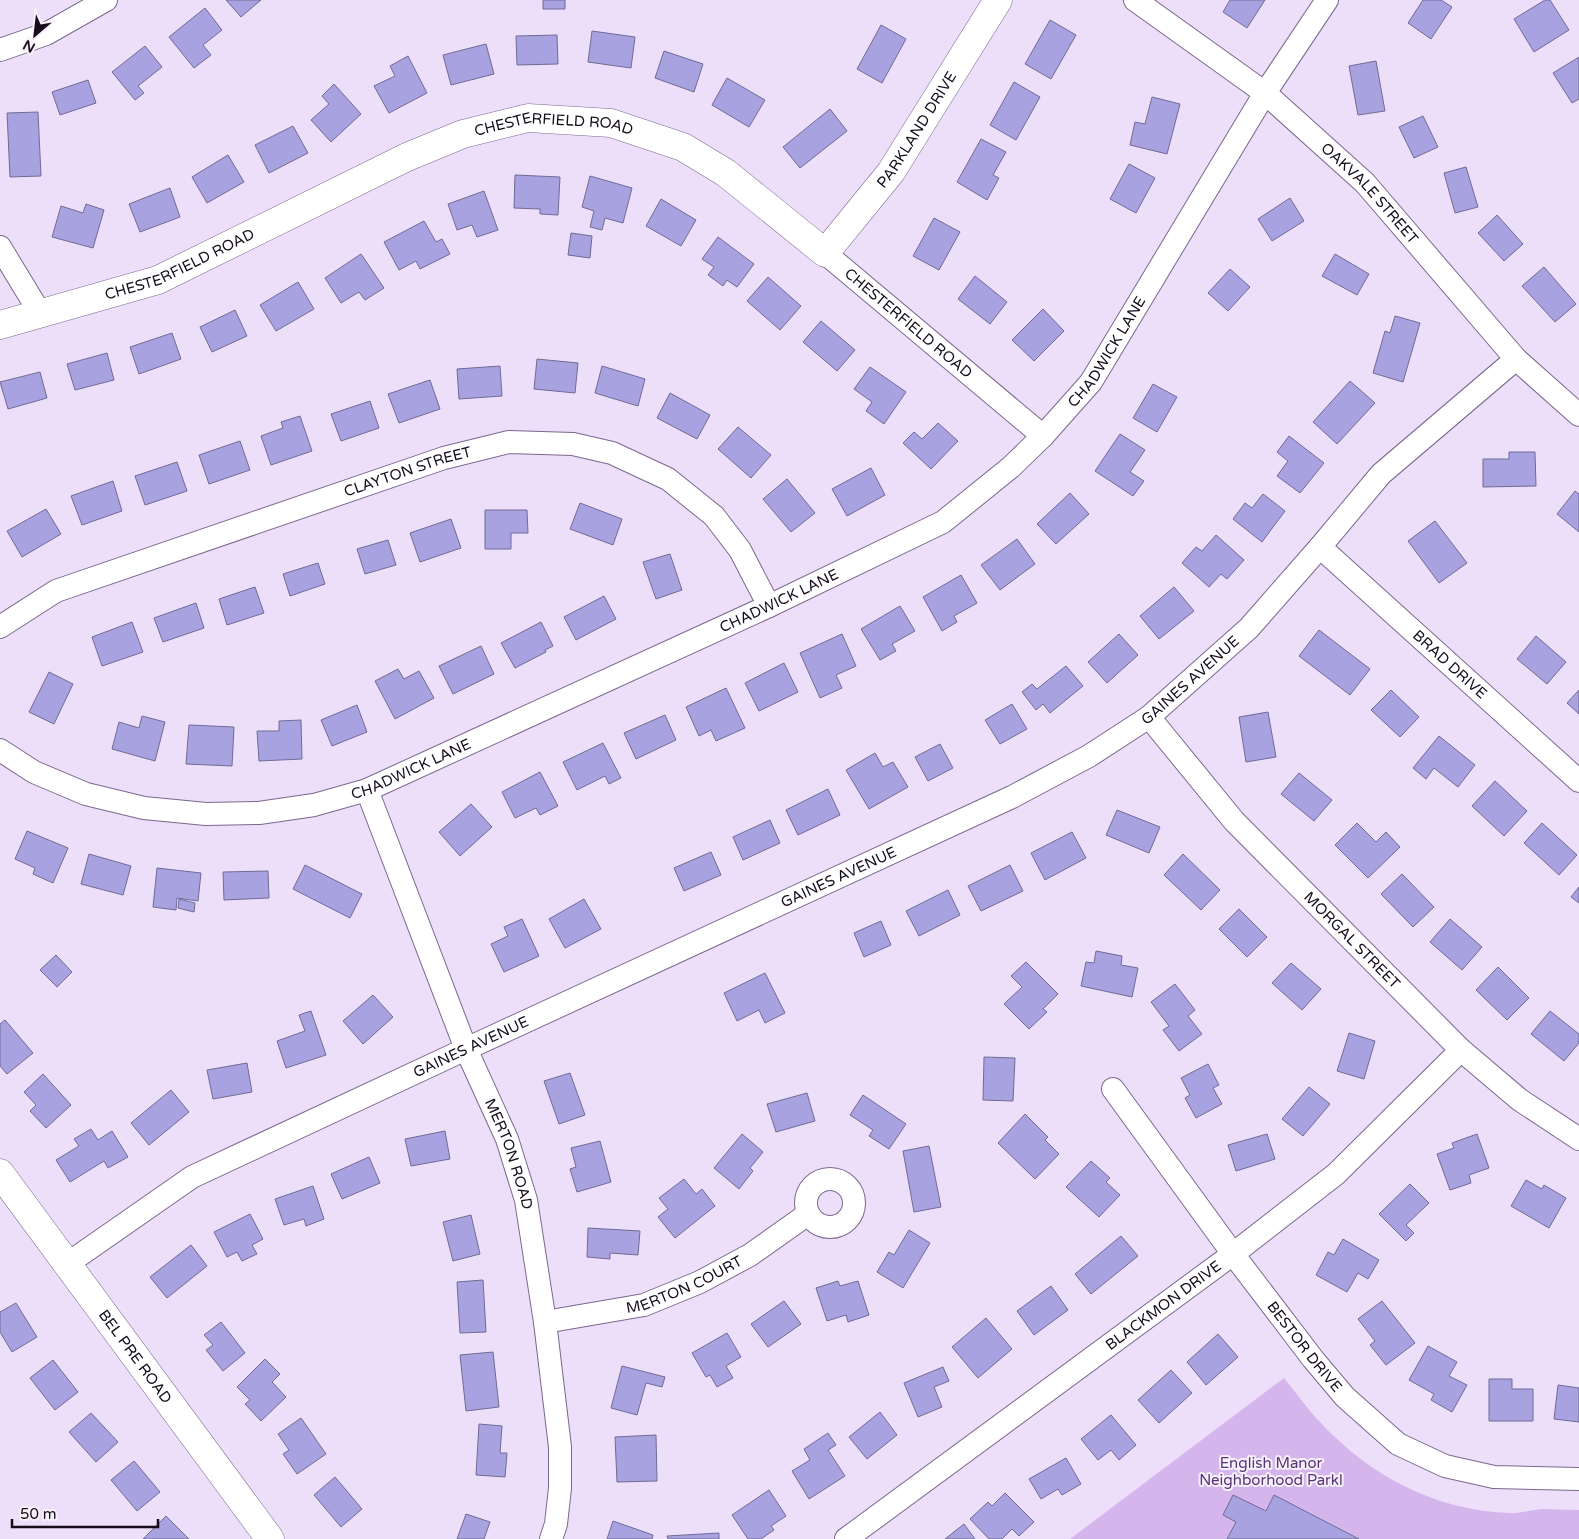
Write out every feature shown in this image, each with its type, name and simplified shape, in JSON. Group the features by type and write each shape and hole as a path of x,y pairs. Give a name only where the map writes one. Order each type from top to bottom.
{"street":[{"path":"0,50 46,34 106,0"},
{"name":"PARKLAND DRIVE","path":"826,253 891,172 998,0"},
{"name":"OAKVALE STREET","path":"1135,0 1265,93 1365,183 1516,359 1579,415"},
{"name":"CHADWICK LANE","path":"0,750 34,772 86,794 144,808 206,814 259,813 314,805 368,790 769,606 943,522 1011,467 1043,436 1091,382 1265,93 1327,0"},
{"name":"CHESTERFIELD ROAD","path":"0,326 158,280 407,157 463,134 528,118 611,123 683,147 726,173 826,253 1043,436"},
{"path":"0,247 40,314"},
{"name":"GAINES AVENUE","path":"67,1264 192,1177 1012,797 1089,756 1149,717 1249,628 1381,474 1516,359"},
{"name":"CLAYTON STREET","path":"0,627 56,591 444,458 509,442 573,444 612,452 668,479 714,516 740,550 769,606"},
{"name":"BRAD DRIVE","path":"1320,547 1579,781"},
{"name":"MORGAL STREET","path":"1149,717 1234,821 1461,1050 1520,1100 1579,1138"},
{"name":"MERTON ROAD","path":"368,790 466,1049 507,1140 526,1200 545,1322 560,1447 560,1488 556,1524 551,1539"},
{"name":"BLACKMON DRIVE","path":"846,1539 1233,1254 1336,1174 1461,1050"},
{"name":"BESTOR DRIVE","path":"1113,1089 1233,1254 1344,1397 1398,1444 1446,1466 1494,1478 1579,1479"},
{"name":"BEL PRE ROAD","path":"0,1173 270,1539"},
{"name":"MERTON COURT","path":"545,1322 644,1305 700,1282 750,1254 808,1214"}],"green space":[{"name":"English Manor Neighborhood Parkl","path":"1284,1378 1315,1417 1339,1441 1360,1459 1406,1487 1431,1498 1483,1511 1518,1513 1541,1509 1579,1510 1579,1539 1070,1539"}],"building":[{"path":"226,0 261,0 241,17"},
{"path":"543,0 565,0 565,9 543,9"},
{"path":"1230,0 1265,0 1247,28 1223,12"},
{"path":"1423,0 1441,0 1452,7 1431,39 1408,23"},
{"path":"1545,0 1550,0 1569,30 1534,52 1514,19"},
{"path":"205,8 222,30 203,45 211,55 194,68 169,37"},
{"path":"1050,20 1076,35 1051,79 1025,64"},
{"path":"881,25 906,39 882,83 857,69"},
{"path":"592,31 635,37 631,68 588,62"},
{"path":"557,35 558,64 517,65 516,36"},
{"path":"486,44 494,74 451,85 443,55"},
{"path":"145,46 162,67 138,86 144,93 135,100 112,72"},
{"path":"664,51 703,64 694,92 655,78"},
{"path":"408,56 427,93 389,113 374,86 395,76 390,66"},
{"path":"1579,57 1579,99 1572,103 1553,73"},
{"path":"1376,61 1385,111 1358,115 1349,66"},
{"path":"727,78 765,100 749,127 712,105"},
{"path":"88,80 96,103 60,115 52,92"},
{"path":"1014,82 1040,97 1016,140 990,125"},
{"path":"334,84 361,114 331,142 311,120 329,104 322,96"},
{"path":"1152,97 1180,104 1167,154 1130,145 1135,122 1145,124"},
{"path":"830,109 847,131 800,168 783,147"},
{"path":"38,112 41,176 10,177 7,113"},
{"path":"1423,116 1438,147 1414,158 1399,127"},
{"path":"293,126 308,153 269,173 255,145"},
{"path":"981,139 1006,152 993,175 999,178 987,200 957,182"},
{"path":"228,155 244,182 207,203 192,177"},
{"path":"1129,164 1155,178 1136,213 1110,199"},
{"path":"1466,167 1478,207 1455,213 1444,173"},
{"path":"515,175 560,177 558,215 540,214 540,209 514,208"},
{"path":"590,176 632,188 623,223 605,218 602,230 590,227 594,211 582,207"},
{"path":"170,188 180,217 140,232 129,204"},
{"path":"484,191 498,230 477,237 472,225 457,230 448,204"},
{"path":"1290,198 1304,221 1272,241 1258,219"},
{"path":"661,199 696,220 681,246 646,226"},
{"path":"86,204 104,210 93,248 52,237 61,206 83,213"},
{"path":"1497,215 1523,244 1504,261 1478,233"},
{"path":"934,218 960,232 939,270 913,256"},
{"path":"424,221 436,242 442,239 450,254 420,269 416,261 399,270 384,242"},
{"path":"571,233 592,236 590,258 568,255"},
{"path":"718,237 754,264 737,287 727,280 723,286 708,275 714,267 702,259"},
{"path":"361,254 384,288 365,300 359,292 341,303 325,278"},
{"path":"1335,254 1369,274 1357,295 1322,276"},
{"path":"1544,267 1576,304 1555,322 1522,286"},
{"path":"1230,269 1250,287 1228,311 1208,293"},
{"path":"975,276 1007,302 990,324 958,299"},
{"path":"768,277 801,306 780,330 747,301"},
{"path":"298,282 314,309 276,331 260,305"},
{"path":"1043,309 1064,331 1034,361 1012,340"},
{"path":"235,310 247,336 212,352 200,327"},
{"path":"1395,316 1420,323 1403,382 1373,373 1385,331 1390,333"},
{"path":"821,321 855,350 837,371 803,342"},
{"path":"172,333 181,359 139,374 130,347"},
{"path":"107,353 114,380 75,390 67,364"},
{"path":"537,359 578,363 575,393 534,389"},
{"path":"500,366 502,396 459,399 457,369"},
{"path":"602,366 645,379 638,406 595,393"},
{"path":"870,367 906,392 884,424 866,411 872,402 854,389"},
{"path":"40,372 47,398 8,409 0,382"},
{"path":"430,380 440,409 399,423 388,394"},
{"path":"1350,381 1375,403 1337,444 1313,422"},
{"path":"1153,384 1177,397 1157,432 1133,418"},
{"path":"670,393 710,415 697,439 657,418"},
{"path":"370,401 379,428 341,441 331,414"},
{"path":"300,416 312,451 271,465 261,436 283,428 281,422"},
{"path":"938,423 958,441 931,469 903,443 914,432 922,439"},
{"path":"738,427 771,455 751,478 718,449"},
{"path":"1120,434 1145,450 1130,472 1144,481 1133,496 1095,471"},
{"path":"1289,436 1324,463 1300,493 1277,476 1288,461 1277,452"},
{"path":"240,441 250,470 209,484 199,455"},
{"path":"1509,452 1535,452 1536,486 1483,487 1483,459 1509,459"},
{"path":"177,462 187,491 145,505 135,476"},
{"path":"871,468 885,495 847,516 832,489"},
{"path":"787,479 815,513 791,532 763,499"},
{"path":"113,481 122,511 82,525 71,496"},
{"path":"1575,491 1579,494 1579,532 1557,514"},
{"path":"1070,493 1089,514 1056,544 1037,524"},
{"path":"1263,494 1285,511 1262,542 1233,519 1245,503 1252,508"},
{"path":"580,503 622,519 613,545 570,529"},
{"path":"46,509 61,534 22,557 7,531"},
{"path":"485,510 527,510 528,533 511,533 511,549 485,549"},
{"path":"451,519 461,548 420,562 410,533"},
{"path":"1435,521 1467,563 1439,583 1408,541"},
{"path":"1216,535 1244,560 1227,579 1221,574 1209,587 1182,563 1196,547 1202,551"},
{"path":"1017,539 1035,564 1000,590 981,565"},
{"path":"388,540 396,565 365,574 357,549"},
{"path":"670,554 682,590 656,599 643,562"},
{"path":"318,563 325,584 290,596 283,574"},
{"path":"961,575 977,603 954,616 957,622 942,631 923,597"},
{"path":"255,587 264,613 227,625 219,599"},
{"path":"1174,587 1194,611 1159,639 1140,616"},
{"path":"604,596 616,619 576,640 564,617"},
{"path":"196,603 204,628 163,642 154,618"},
{"path":"900,606 915,631 892,644 896,651 880,660 861,629"},
{"path":"132,622 143,652 102,666 92,637"},
{"path":"541,622 553,646 545,650 546,652 515,668 501,643"},
{"path":"1319,630 1370,669 1350,695 1299,656"},
{"path":"842,634 856,666 836,675 842,688 820,698 800,653"},
{"path":"1119,634 1138,655 1107,683 1088,662"},
{"path":"1536,636 1566,662 1547,684 1517,659"},
{"path":"481,646 494,674 453,694 439,666"},
{"path":"784,663 798,692 759,711 745,683"},
{"path":"1066,666 1083,686 1050,713 1043,704 1036,710 1022,692 1032,684 1037,689"},
{"path":"398,669 404,679 419,671 434,698 395,719 375,681"},
{"path":"49,672 73,684 54,724 29,712"},
{"path":"726,688 745,728 716,741 711,730 699,736 686,707"},
{"path":"1391,690 1419,717 1400,737 1371,710"},
{"path":"1579,690 1579,714 1567,703"},
{"path":"1012,704 1027,729 1000,744 985,720"},
{"path":"357,705 367,732 332,746 321,720"},
{"path":"1268,712 1276,757 1246,762 1239,717"},
{"path":"665,715 676,740 636,759 624,733"},
{"path":"142,716 165,722 155,761 112,749 119,722 139,728"},
{"path":"301,720 302,759 259,761 257,731 279,731 279,721"},
{"path":"189,725 234,727 232,766 186,764"},
{"path":"1439,736 1475,765 1458,787 1434,768 1426,779 1413,768"},
{"path":"603,743 621,778 609,784 605,776 577,790 563,762"},
{"path":"940,744 953,768 928,781 915,757"},
{"path":"875,753 883,767 893,762 908,787 869,809 846,770"},
{"path":"540,772 558,806 540,815 536,808 515,818 502,792"},
{"path":"1299,773 1332,800 1314,821 1281,794"},
{"path":"1495,781 1527,811 1504,836 1472,806"},
{"path":"828,789 840,815 798,835 786,810"},
{"path":"471,804 492,827 460,856 439,832"},
{"path":"1117,810 1160,827 1149,853 1106,835"},
{"path":"770,820 780,843 743,860 733,837"},
{"path":"1357,823 1376,842 1386,832 1400,847 1368,878 1335,845"},
{"path":"1542,823 1577,855 1559,875 1524,843"},
{"path":"27,831 68,848 53,883 33,874 35,868 15,859"},
{"path":"1072,832 1086,858 1045,880 1031,853"},
{"path":"711,852 721,875 684,891 674,868"},
{"path":"89,854 131,866 123,895 81,884"},
{"path":"1183,854 1220,890 1201,910 1164,875"},
{"path":"305,865 362,894 350,918 293,889"},
{"path":"1010,865 1023,891 981,911 968,886"},
{"path":"157,868 201,873 198,901 177,898 176,910 153,907"},
{"path":"268,871 269,898 224,900 223,872"},
{"path":"1402,874 1434,907 1413,927 1381,894"},
{"path":"1579,887 1579,903 1571,897"},
{"path":"948,890 960,915 919,936 906,911"},
{"path":"179,899 195,903 194,912 178,908"},
{"path":"584,899 601,929 565,948 549,919"},
{"path":"1239,909 1267,937 1247,957 1219,929"},
{"path":"522,919 539,956 504,972 491,944 508,936 504,927"},
{"path":"1450,919 1482,947 1462,970 1430,942"},
{"path":"881,921 891,945 864,957 854,933"},
{"path":"1096,951 1122,956 1121,965 1138,968 1132,997 1081,986 1086,962 1094,963"},
{"path":"56,955 72,972 57,987 40,970"},
{"path":"1026,962 1058,994 1043,1009 1047,1012 1029,1029 1004,1004 1022,987 1011,976"},
{"path":"1291,963 1321,989 1302,1010 1272,983"},
{"path":"1498,967 1529,998 1507,1020 1476,990"},
{"path":"765,973 785,1013 765,1023 759,1010 737,1021 724,993"},
{"path":"1175,984 1195,1010 1188,1016 1202,1034 1179,1051 1163,1030 1169,1026 1151,1002"},
{"path":"373,995 393,1017 363,1044 343,1021"},
{"path":"311,1011 326,1055 286,1068 277,1041 305,1031 299,1015"},
{"path":"1550,1011 1579,1034 1579,1043 1564,1061 1531,1034"},
{"path":"5,1020 33,1053 7,1074 0,1066 0,1024"},
{"path":"1349,1033 1375,1041 1364,1079 1337,1071"},
{"path":"984,1057 1015,1058 1013,1101 983,1100"},
{"path":"247,1063 252,1092 213,1099 207,1070"},
{"path":"1208,1064 1219,1085 1213,1088 1222,1104 1196,1118 1185,1098 1190,1095 1181,1078"},
{"path":"570,1073 585,1115 559,1124 544,1081"},
{"path":"43,1074 71,1105 46,1128 30,1111 36,1105 24,1092"},
{"path":"1309,1087 1330,1104 1303,1136 1282,1119"},
{"path":"171,1090 189,1112 149,1145 131,1123"},
{"path":"807,1093 815,1121 776,1132 767,1104"},
{"path":"863,1095 906,1124 889,1149 869,1136 873,1130 850,1115"},
{"path":"1025,1114 1048,1137 1045,1140 1059,1154 1035,1179 998,1143"},
{"path":"91,1129 98,1140 112,1131 128,1157 108,1168 104,1161 70,1182 56,1160 79,1146 74,1139"},
{"path":"445,1131 450,1159 411,1166 405,1139"},
{"path":"742,1134 763,1152 750,1168 753,1171 739,1189 714,1168"},
{"path":"1267,1134 1275,1159 1236,1171 1228,1145"},
{"path":"1477,1134 1489,1168 1469,1175 1471,1183 1450,1190 1437,1154 1454,1148 1452,1143"},
{"path":"600,1141 611,1182 577,1192 570,1169 576,1167 571,1148"},
{"path":"929,1146 941,1207 914,1212 903,1151"},
{"path":"369,1157 380,1183 342,1199 331,1174"},
{"path":"1091,1161 1110,1178 1106,1182 1120,1195 1099,1217 1066,1187"},
{"path":"684,1179 696,1194 702,1189 715,1206 675,1238 658,1217 668,1209 659,1198"},
{"path":"1526,1180 1542,1189 1544,1185 1566,1198 1549,1228 1511,1206"},
{"path":"1410,1184 1429,1203 1406,1225 1414,1233 1406,1241 1379,1214"},
{"path":"313,1186 324,1219 306,1226 304,1219 284,1225 275,1199"},
{"path":"250,1214 263,1239 252,1245 257,1254 242,1261 237,1252 227,1257 214,1232"},
{"path":"471,1215 480,1254 453,1261 443,1222"},
{"path":"588,1228 640,1231 638,1255 610,1253 610,1259 587,1257"},
{"path":"909,1230 930,1243 903,1288 877,1272 889,1252 894,1255"},
{"path":"1121,1236 1138,1256 1091,1294 1075,1274"},
{"path":"1343,1239 1379,1260 1368,1279 1358,1273 1347,1292 1316,1275 1328,1252 1334,1255"},
{"path":"191,1245 207,1266 167,1298 150,1277"},
{"path":"483,1280 486,1332 460,1333 457,1282"},
{"path":"838,1281 840,1286 858,1281 869,1315 848,1322 846,1315 827,1321 816,1288"},
{"path":"1051,1286 1068,1310 1034,1335 1017,1311"},
{"path":"784,1301 801,1324 768,1347 751,1324"},
{"path":"1382,1301 1415,1343 1386,1365 1370,1345 1375,1341 1358,1319"},
{"path":"16,1303 37,1337 12,1352 0,1332 0,1312"},
{"path":"986,1318 1012,1349 978,1378 952,1347"},
{"path":"221,1322 245,1353 223,1371 206,1350 213,1345 204,1335"},
{"path":"727,1333 741,1357 726,1366 733,1378 717,1387 710,1375 706,1377 692,1353"},
{"path":"1218,1334 1238,1357 1206,1385 1187,1362"},
{"path":"1428,1346 1457,1362 1449,1376 1467,1385 1452,1412 1431,1400 1434,1394 1409,1380"},
{"path":"493,1352 499,1407 466,1411 460,1355"},
{"path":"265,1359 280,1374 272,1382 286,1397 261,1421 245,1404 250,1400 237,1387"},
{"path":"53,1360 78,1392 55,1410 30,1378"},
{"path":"622,1366 665,1377 662,1387 646,1383 637,1415 611,1408"},
{"path":"943,1367 949,1381 934,1387 942,1407 918,1417 904,1383"},
{"path":"1171,1370 1192,1393 1159,1423 1138,1400"},
{"path":"1489,1379 1512,1379 1512,1389 1533,1389 1533,1421 1489,1421"},
{"path":"1558,1385 1579,1388 1579,1422 1554,1419"},
{"path":"880,1412 897,1435 867,1459 849,1437"},
{"path":"91,1413 118,1442 96,1462 69,1432"},
{"path":"1111,1415 1136,1445 1119,1460 1111,1450 1098,1460 1081,1439"},
{"path":"301,1418 326,1454 297,1474 283,1454 289,1450 278,1434"},
{"path":"479,1424 502,1426 500,1453 507,1453 505,1477 476,1475"},
{"path":"828,1433 836,1445 828,1450 845,1476 809,1499 792,1471 810,1460 804,1449"},
{"path":"656,1435 657,1481 617,1482 615,1437"},
{"path":"1066,1458 1081,1484 1062,1495 1058,1489 1041,1499 1029,1479"},
{"path":"134,1461 160,1492 137,1511 111,1480"},
{"path":"335,1477 362,1509 341,1527 314,1495"},
{"path":"769,1490 786,1516 771,1526 774,1530 761,1539 748,1539 732,1515"},
{"path":"1005,1493 1034,1522 1019,1536 1012,1529 1002,1539 989,1539 970,1519 988,1502 992,1506"},
{"path":"1233,1495 1266,1511 1274,1495 1359,1539 1227,1539 1236,1522 1223,1515"},
{"path":"466,1514 490,1522 484,1539 457,1539"},
{"path":"166,1516 189,1539 143,1539"},
{"path":"613,1521 653,1535 652,1539 607,1539"},
{"path":"964,1524 975,1539 945,1539"},
{"path":"719,1533 719,1539 668,1539 667,1536"}]}
